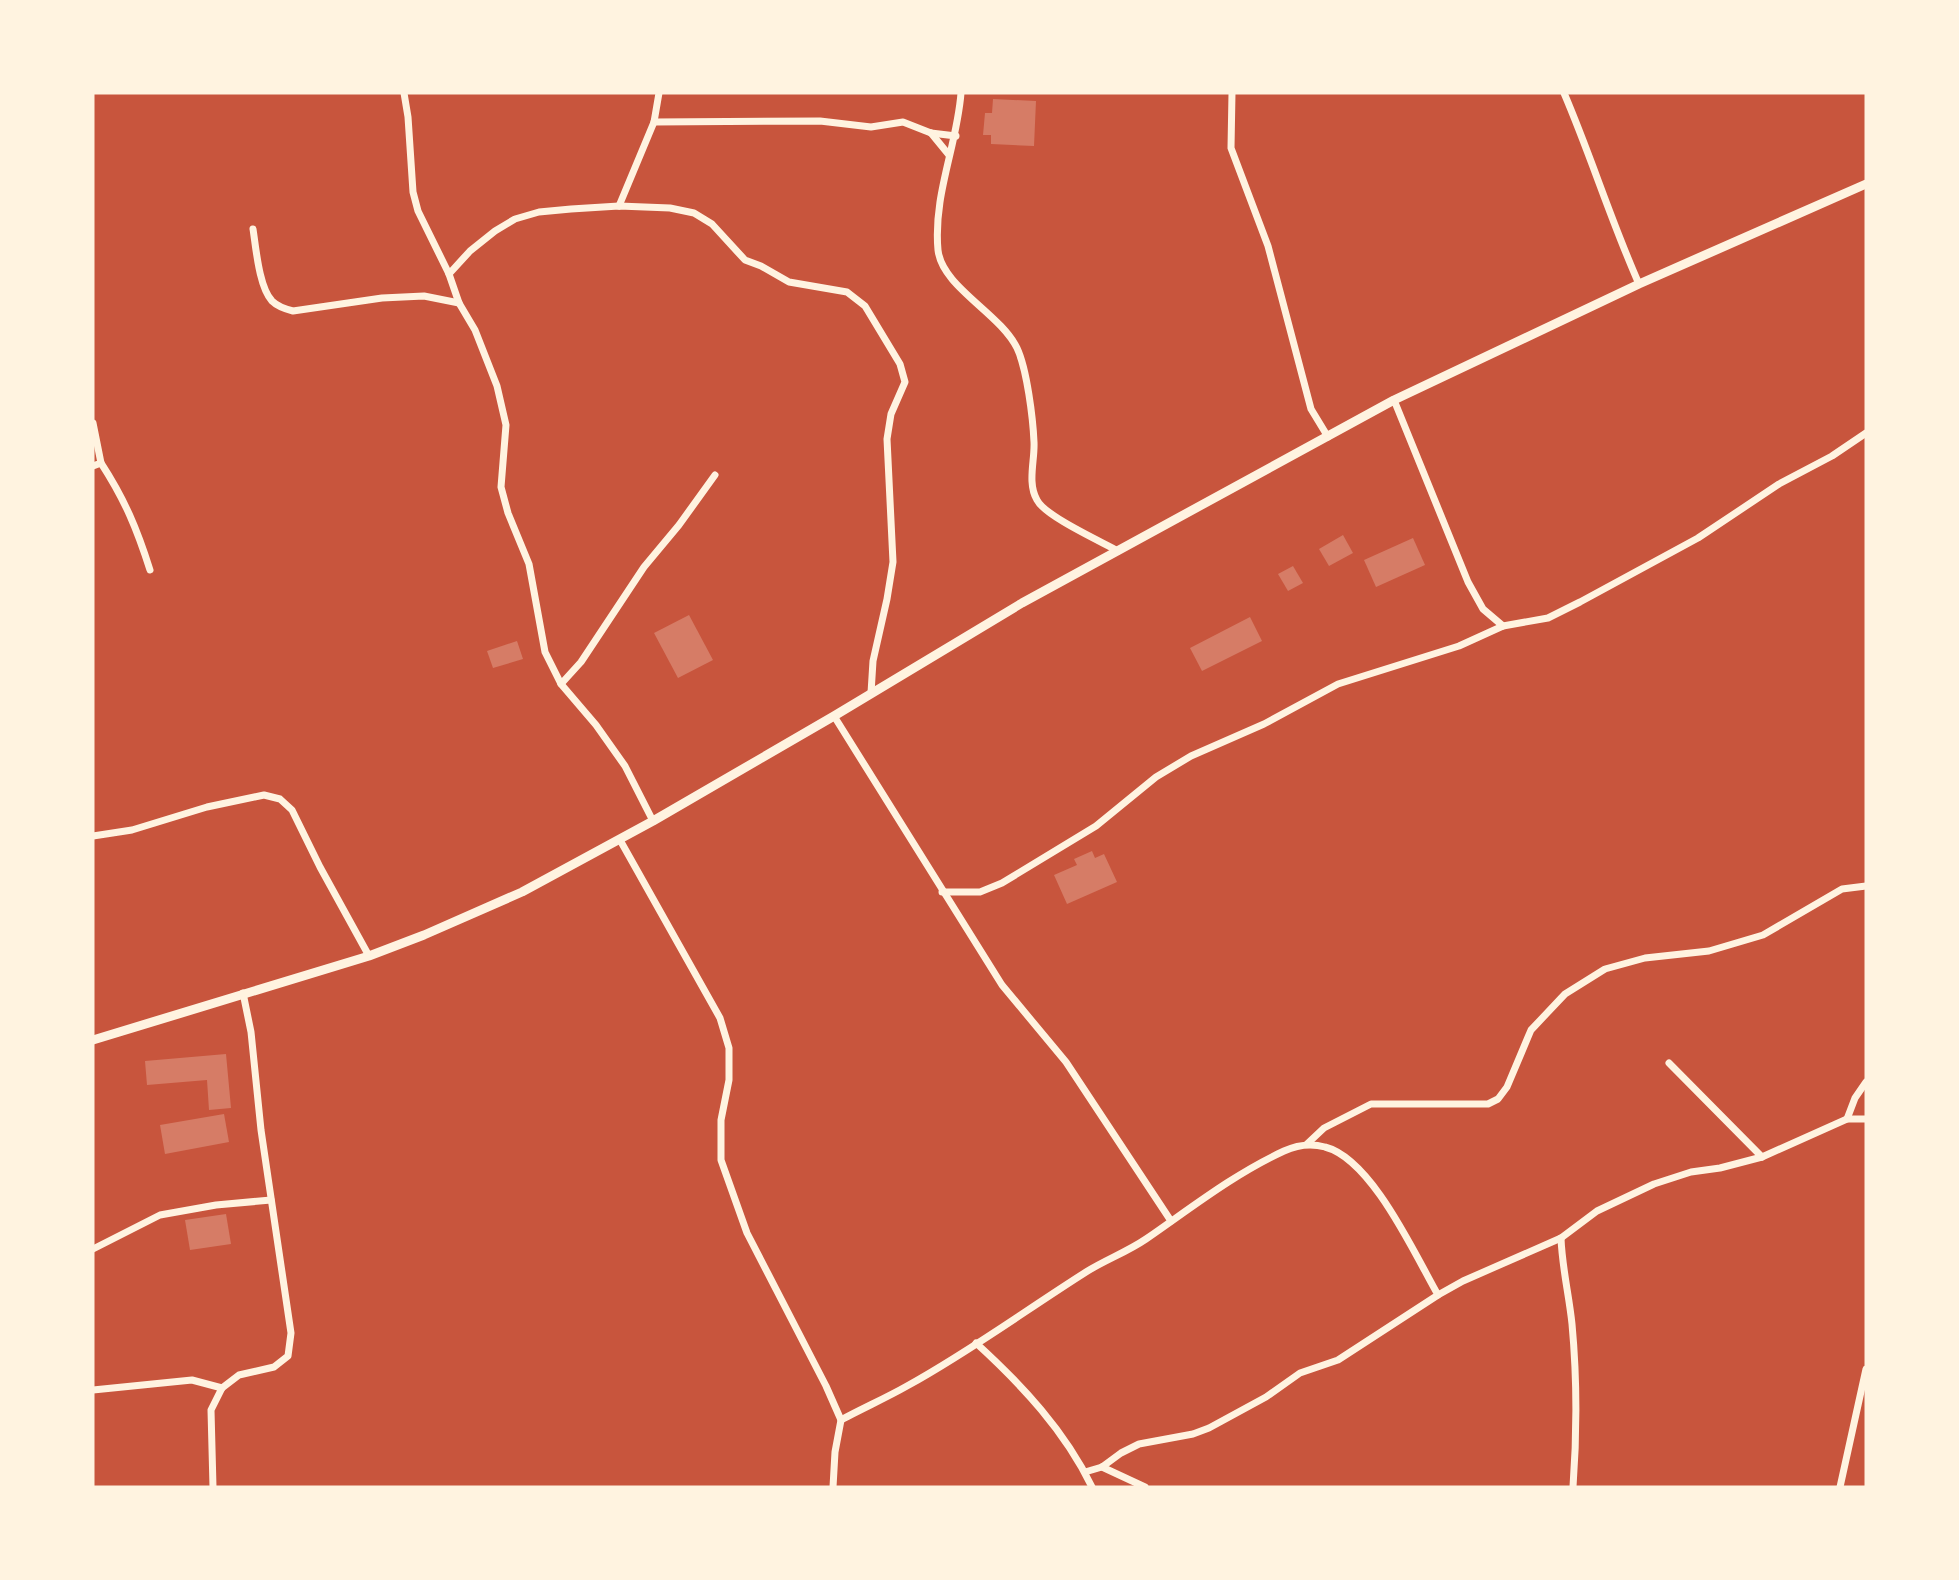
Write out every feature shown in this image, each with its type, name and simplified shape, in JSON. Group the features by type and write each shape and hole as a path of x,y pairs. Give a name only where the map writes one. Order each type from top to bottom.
{"street":[{"path":"404,93 413,192 418,211 449,274 459,303 475,330 497,386 506,425 501,486 508,513 529,564 545,652 561,684 625,766 653,821"},
{"path":"619,206 654,122 659,93"},
{"path":"961,93 956,136 941,190 938,253 946,271 963,291 986,309 1017,348 1025,375 1034,443 1032,479 1036,499 1046,511 1118,551"},
{"path":"1232,93 1231,148 1268,246 1311,409 1328,436"},
{"path":"1564,93 1639,284"},
{"path":"654,122 820,121 871,127 903,122 931,133 956,136"},
{"path":"931,133 949,155"},
{"path":"93,1040 369,956 424,936 522,892 653,821 1022,603 1394,400 1639,284 1866,184"},
{"path":"449,274 470,251 515,219 539,212 619,206 670,208 694,214 712,224 745,260 761,265 789,282 847,292 865,306 900,365 905,383 891,414 887,439 892,562 873,661 871,693"},
{"path":"253,229 264,288 271,300 281,308 293,311 382,298 414,297 459,303"},
{"path":"1394,400 1468,582 1483,609 1503,625"},
{"path":"93,424 102,463 124,498 150,570"},
{"path":"942,892 980,892 1002,883 1096,826 1156,777 1191,756 1264,724 1338,684 1459,646 1503,625 1548,618 1698,538 1779,484 1832,456 1866,433"},
{"path":"93,466 102,463"},
{"path":"561,684 581,662 645,567 715,475"},
{"path":"834,716 1002,985 1066,1062 1171,1221"},
{"path":"93,836 132,830 207,807 264,794 280,799 292,810 369,956"},
{"path":"620,840 720,1017 729,1048 729,1080 721,1121 721,1160 747,1233 841,1420 835,1452 833,1487"},
{"path":"1307,1144 1324,1128 1371,1104 1488,1104 1498,1099 1507,1087 1531,1030 1565,994 1605,969 1645,958 1709,951 1763,935 1842,889 1866,886"},
{"path":"214,1487 211,1410 222,1388 239,1375 274,1367 288,1356 291,1333 261,1130 251,1032 243,993"},
{"path":"1669,1063 1762,1157"},
{"path":"1847,1119 1866,1082"},
{"path":"1085,1472 1102,1467 1139,1444 1193,1434 1209,1428 1266,1397 1300,1373 1338,1360 1463,1281 1561,1238 1597,1211 1654,1184 1690,1172 1720,1168 1762,1157 1847,1119 1866,1119"},
{"path":"841,1420 906,1387 1086,1272 1143,1241 1237,1176 1286,1150 1307,1144 1327,1147 1350,1160 1372,1182 1438,1295"},
{"path":"93,1249 160,1214 271,1200"},
{"path":"1561,1238 1575,1368 1573,1487"},
{"path":"976,1343 1037,1404 1085,1472 1091,1487"},
{"path":"1840,1487 1866,1369"},
{"path":"93,1391 192,1380 222,1388"},
{"path":"1102,1467 1145,1487"}],"building":[{"path":"993,99 1036,101 1034,146 991,144 991,135 983,135 985,113 992,113"},
{"path":"1343,535 1353,553 1329,566 1319,549"},
{"path":"1413,538 1425,565 1376,587 1364,560"},
{"path":"1293,566 1303,583 1288,591 1278,574"},
{"path":"689,615 713,660 678,678 654,633"},
{"path":"1250,617 1262,641 1202,671 1190,648"},
{"path":"517,641 523,659 493,668 487,651"},
{"path":"1092,851 1095,858 1104,854 1117,882 1067,904 1054,875 1077,865 1074,859"},
{"path":"226,1054 231,1108 209,1110 207,1080 147,1085 145,1061"},
{"path":"224,1114 229,1142 165,1154 160,1125"},
{"path":"226,1214 231,1244 190,1250 185,1220"}]}
